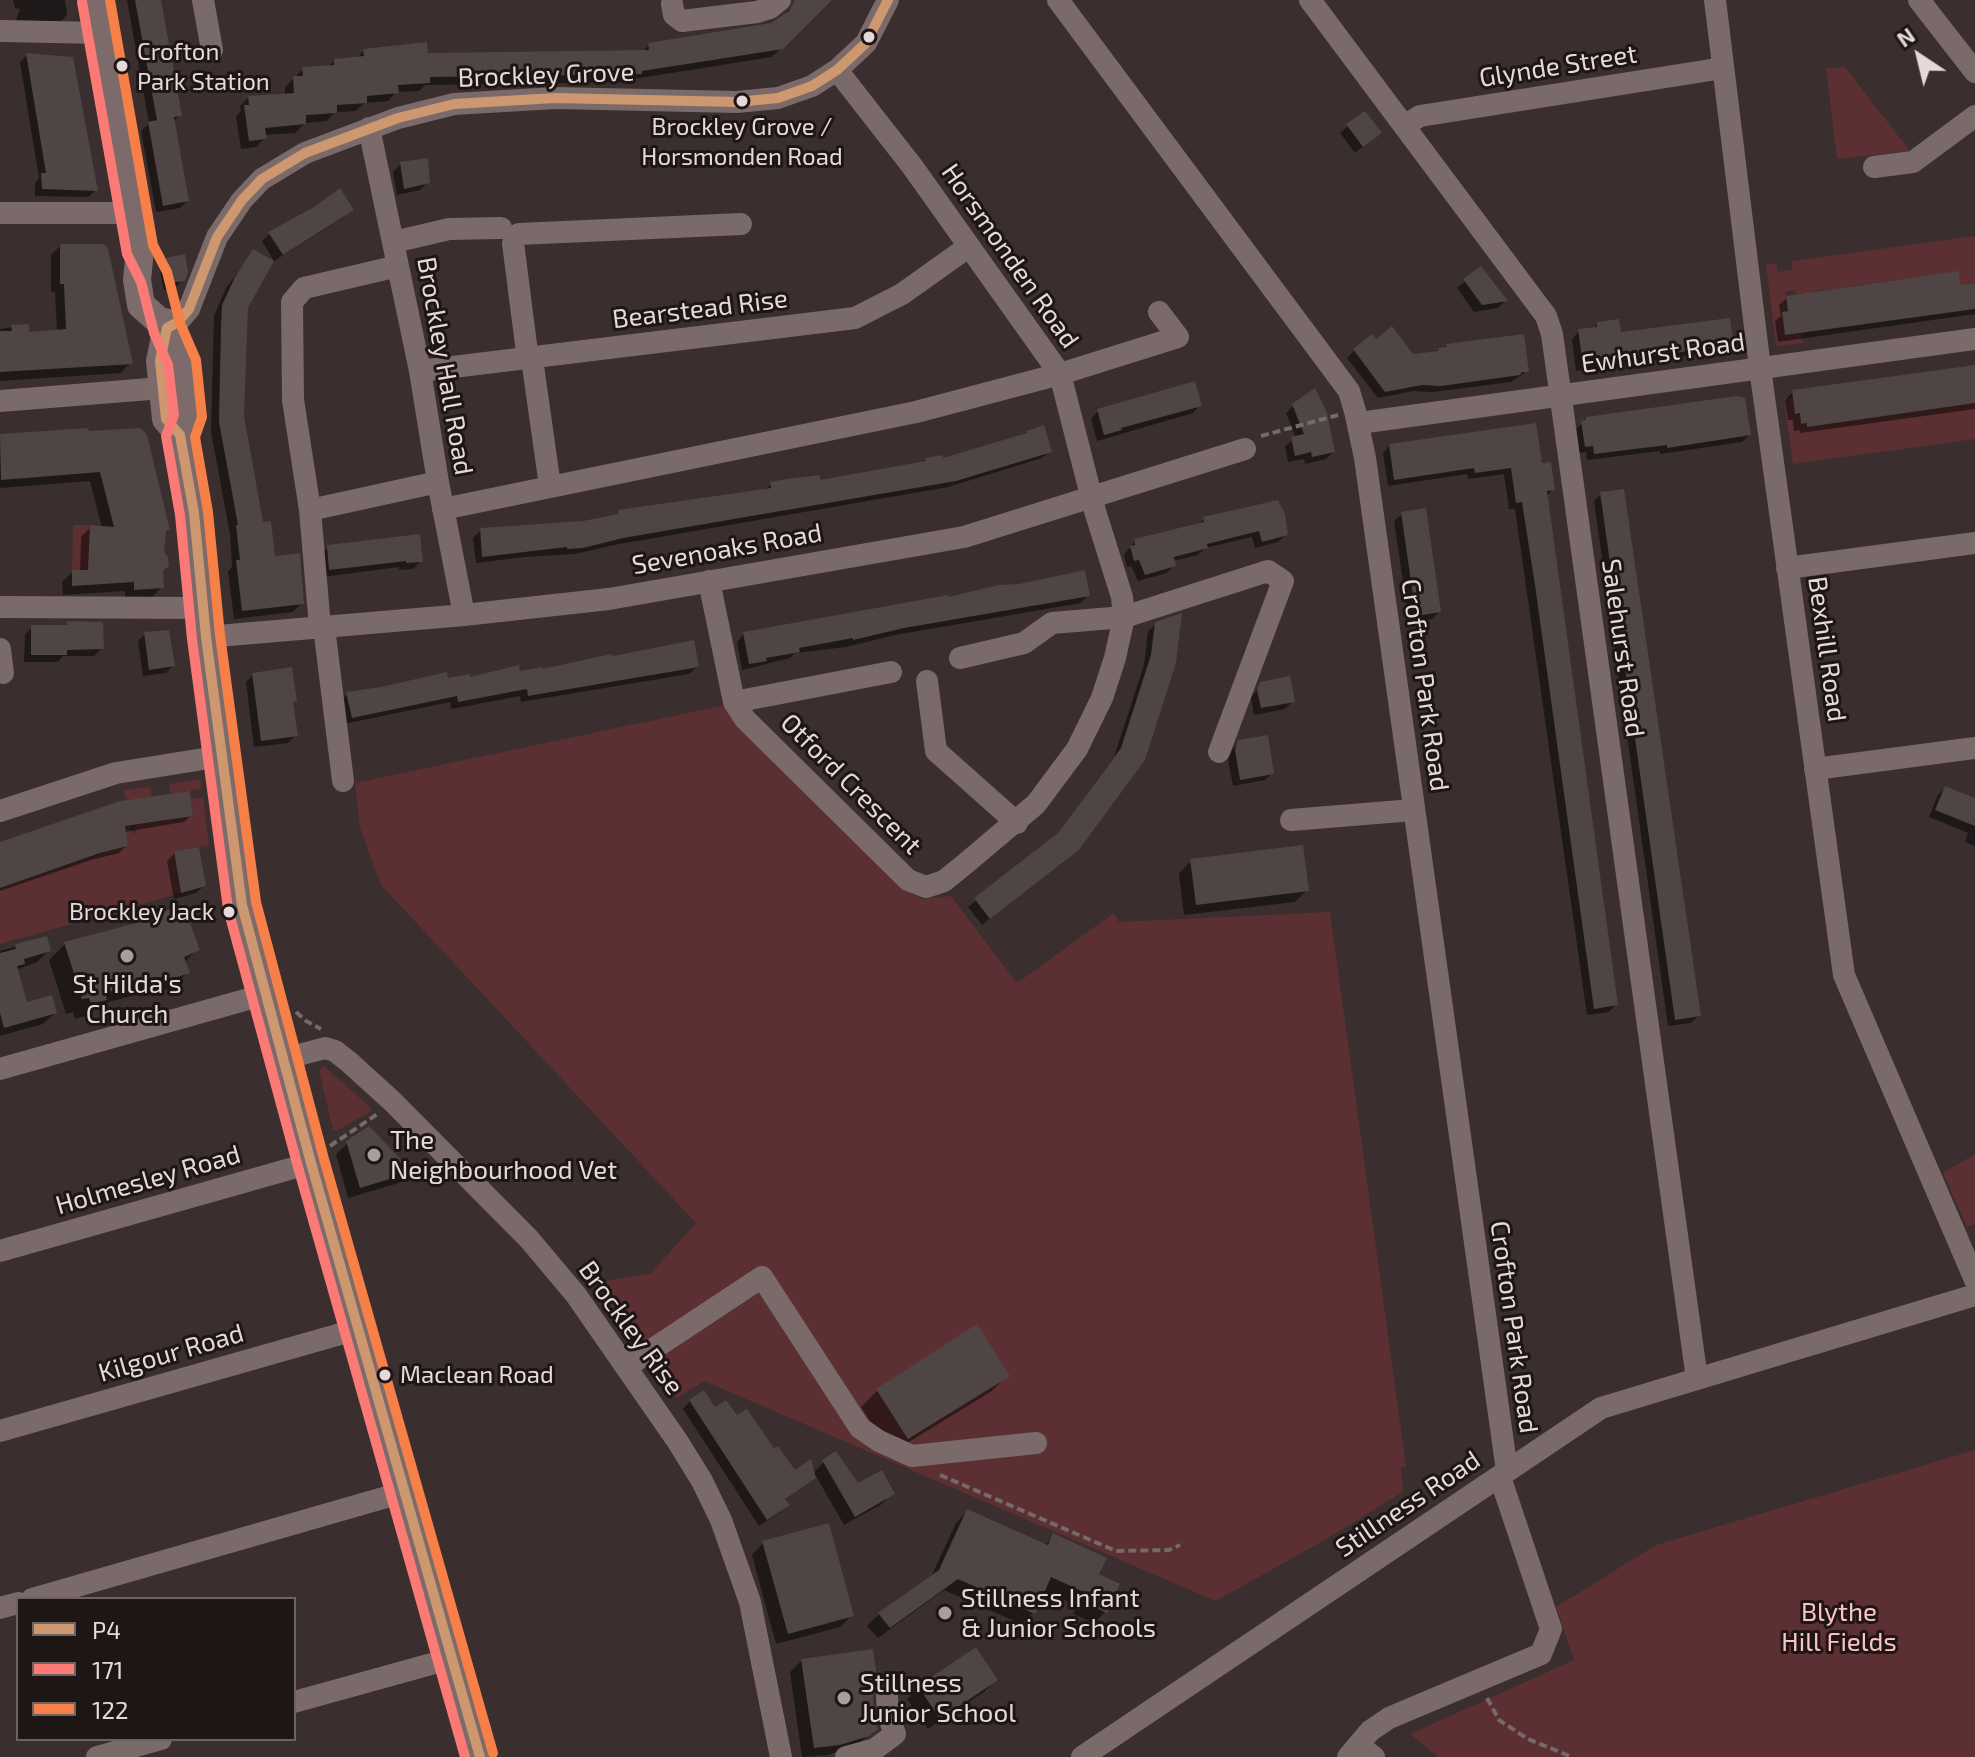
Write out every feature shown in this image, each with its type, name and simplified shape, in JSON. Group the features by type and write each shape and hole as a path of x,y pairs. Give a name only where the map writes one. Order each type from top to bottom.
{"main road":[{"path":"96,0 140,250 137,280 141,305 167,328 182,361 188,417 180,435"},
{"path":"167,328 160,361 166,419 180,435 194,513 206,637 242,905 480,1757"}],"street":[{"path":"203,0 212,50"},
{"path":"672,4 677,20 715,9 762,11 780,0"},
{"name":"Brockley Grove","path":"167,328 178,322 189,309 206,260 225,223 262,179 305,153 369,128 454,104 555,98 737,102 778,98 812,86 837,70 866,43 888,0"},
{"name":"Crofton Park Road","path":"1058,0 1349,391 1357,417 1503,1474 1551,1629 1541,1654 1389,1718 1370,1731 1360,1753"},
{"name":"Salehurst Road","path":"1310,0 1546,316 1552,334 1697,1379"},
{"name":"Bexhill Road","path":"1715,0 1760,368 1844,975 1975,1280"},
{"path":"1919,0 1975,72"},
{"path":"0,31 101,33"},
{"name":"Glynde Street","path":"1404,126 1420,116 1723,68"},
{"name":"Horsmonden Road","path":"837,70 912,166 1060,374 1092,497"},
{"path":"1874,167 1913,162 1975,116"},
{"name":"Brockley Hall Road","path":"369,128 420,371 464,615"},
{"path":"0,213 133,213"},
{"path":"550,486 513,243 519,234 741,224"},
{"path":"394,242 449,229 501,228"},
{"name":"Bearstead Rise","path":"420,371 855,318 902,294 968,247"},
{"path":"343,781 310,510 293,400 292,302 304,288 398,266"},
{"path":"443,509 916,412 1060,374 1178,337 1159,312"},
{"name":"Ewhurst Road","path":"1357,417 1560,396 1975,339"},
{"path":"0,401 162,388"},
{"name":"Sevenoaks Road","path":"206,637 609,599 964,537 1250,444"},
{"path":"310,510 438,482"},
{"name":"Otford Crescent","path":"709,581 734,702 745,719 908,880 926,887 944,881 1036,804 1077,749 1102,698 1124,617 1122,597 1092,497"},
{"path":"1787,568 1975,543"},
{"path":"960,658 1024,643 1052,623 1124,617 1268,571 1283,581 1219,752"},
{"path":"0,607 203,608"},
{"path":"0,649 3,673"},
{"path":"734,702 891,672"},
{"path":"927,681 936,751 1017,823"},
{"path":"1815,769 1975,748"},
{"path":"0,811 116,773 222,756"},
{"path":"1291,820 1413,810"},
{"path":"0,1069 266,994"},
{"name":"Brockley Rise","path":"284,1059 325,1048 335,1051 349,1062 529,1239 576,1295 702,1481 721,1520 750,1602 781,1757"},
{"name":"Holmesley Road","path":"0,1251 310,1157"},
{"path":"626,1367 762,1277 860,1428 879,1441 912,1456 1036,1443"},
{"name":"Stillness Road","path":"1082,1757 1601,1408 1975,1295"},
{"name":"Kilgour Road","path":"0,1431 358,1329"},
{"path":"39,1597 404,1492"},
{"path":"296,1701 453,1658"},
{"path":"846,1757 875,1749 895,1734 888,1715 887,1696"},
{"path":"97,1757 154,1741"}],"path":[{"path":"1250,444 1357,417"},
{"path":"310,1157 366,1123"},
{"path":"912,1456 931,1471 1116,1551 1169,1550 1180,1545"},
{"path":"1479,1682 1499,1720 1528,1739 1572,1757"}],"green space":[{"path":"1845,67 1910,151 1837,159 1826,68"},
{"path":"1975,236 1975,283 1960,285 1958,272 1850,286 1842,288 1833,304 1831,289 1814,291 1806,308 1804,293 1785,291 1788,311 1782,312 1785,335 1801,333 1803,343 1776,344 1766,265 1776,263 1778,272 1792,270 1792,261"},
{"path":"1793,398 1795,414 1800,415 1801,424 1807,423 1807,426 1832,420 1833,424 1841,423 1841,419 1869,418 1869,415 1888,412 1895,415 1915,409 1916,412 1923,411 1943,404 1943,408 1950,407 1950,404 1970,400 1971,404 1975,403 1975,439 1793,464 1784,399"},
{"path":"73,525 90,525 97,543 89,543 89,552 116,569 72,570"},
{"path":"726,705 902,889 922,899 951,896 1017,983 1114,913 1119,922 1330,912 1406,1466 1401,1468 1403,1492 1216,1601 704,1381 677,1398 600,1287 607,1281 651,1273 696,1223 381,885 360,828 355,783"},
{"path":"200,779 201,789 171,794 169,784"},
{"path":"150,787 152,797 127,800 123,790"},
{"path":"203,797 209,845 174,851 181,893 0,944 0,888 40,874 35,856 41,851 48,872 70,865 64,845 71,842 78,861 100,855 95,834 108,851 128,847 124,824 129,822 133,834 136,832 135,825 193,816 191,799"},
{"path":"324,1066 371,1108 370,1112 338,1130 333,1130 319,1071"},
{"path":"1975,1154 1975,1224 1967,1227 1943,1173"},
{"name":"Blythe Hill Fields","path":"1975,1450 1975,1757 1438,1757 1410,1734 1574,1660 1556,1607 1656,1545"}],"building":[{"path":"135,0 161,0 182,116 174,117 189,201 163,206 148,122 157,120"},
{"path":"795,0 832,0 783,49 642,71 642,74 430,77 430,83 398,85 399,93 367,96 367,103 337,105 337,113 306,115 306,124 265,128 267,139 249,141 244,105 249,105 248,96 294,93 293,76 303,76 302,67 334,65 334,59 364,56 363,49 427,42 428,53 649,50 648,43 771,23 789,11"},
{"path":"26,53 73,57 98,191 42,189 41,173 46,173"},
{"path":"1365,111 1382,133 1363,147 1346,124"},
{"path":"428,158 430,183 404,189 400,162"},
{"path":"340,188 354,210 283,255 268,232 314,207"},
{"path":"60,244 104,244 108,249 133,364 0,372 0,331 12,331 11,325 29,324 29,332 66,329 64,284 60,284"},
{"path":"253,249 274,261 248,308 244,416 263,522 271,521 275,556 300,553 304,604 242,611 236,560 240,560 238,525 219,422 221,328 222,305"},
{"path":"185,254 188,272 185,281 171,283 166,258"},
{"path":"1481,266 1508,301 1482,305 1463,279"},
{"path":"1959,271 1960,285 1975,283 1975,309 1785,335 1782,312 1788,311 1786,296"},
{"path":"1730,318 1734,345 1583,365 1578,329 1597,327 1597,322 1619,319 1621,332"},
{"path":"1392,326 1413,354 1439,351 1438,348 1447,347 1446,344 1524,334 1529,372 1385,392 1353,349 1372,334 1376,339"},
{"path":"1975,365 1975,403 1807,427 1807,423 1801,424 1800,413 1795,414 1792,390"},
{"path":"1195,381 1202,406 1104,435 1097,409"},
{"path":"1315,388 1327,413 1335,452 1312,457 1311,452 1295,456 1291,437 1304,434 1292,404"},
{"path":"1737,396 1745,398 1751,435 1667,448 1667,445 1594,454 1593,446 1585,447 1581,421 1586,417"},
{"path":"1536,423 1542,463 1551,462 1555,490 1547,491 1618,1005 1594,1009 1535,585 1522,502 1516,503 1511,468 1475,473 1474,468 1394,480 1389,444"},
{"path":"1044,425 1052,452 956,481 623,538 583,548 567,547 482,557 480,528 583,521 618,514 618,510 771,488 770,482 787,479 820,475 820,480 926,461 925,458 943,455 943,458"},
{"path":"88,428 89,431 141,428 147,435 170,530 166,531 164,552 169,566 163,571 164,588 134,590 134,582 72,586 72,570 88,570 90,525 114,527 100,472 1,480 0,434"},
{"path":"1624,489 1701,1016 1675,1020 1600,492"},
{"path":"1278,500 1285,514 1288,535 1262,542 1259,531 1207,544 1208,548 1174,557 1176,566 1145,575 1139,560 1134,561 1130,546 1135,545 1134,539 1204,522 1203,517"},
{"path":"1426,508 1441,612 1416,616 1401,512"},
{"path":"420,534 423,562 406,561 329,570 327,545"},
{"path":"1085,570 1090,596 799,648 800,652 749,664 743,632"},
{"path":"1182,613 1176,663 1145,760 1078,851 990,919 974,898 1058,833 1121,748 1151,655 1155,622"},
{"path":"67,621 103,622 104,649 67,650 67,655 31,655 31,625 67,625"},
{"path":"169,630 175,666 149,670 144,632"},
{"path":"694,640 699,667 528,696 527,689 458,702 457,696 352,718 346,692 447,672 448,678 470,674 470,677 519,665 520,671 542,669"},
{"path":"292,667 298,736 261,741 252,673"},
{"path":"1290,676 1295,702 1261,708 1257,690 1260,682"},
{"path":"1268,735 1274,774 1240,780 1235,750 1238,740"},
{"path":"1945,786 1975,798 1975,826 1935,810"},
{"path":"190,791 193,816 125,826 128,846 0,888 0,842 120,801"},
{"path":"1303,845 1309,891 1196,905 1190,859"},
{"path":"199,847 206,886 181,893 174,851"},
{"name":"St Hilda's Church","path":"183,904 200,950 184,957 190,973 165,981 164,977 158,977 105,993 107,1000 91,1004 89,998 82,999 64,942 133,924"},
{"path":"47,936 51,951 24,959 25,964 17,966 27,1002 52,995 57,1013 4,1028 0,1013 0,953 16,949 15,944"},
{"name":"The Neighbourhood Vet","path":"369,1126 413,1172 360,1188 346,1141"},
{"path":"977,1324 1010,1376 908,1439 876,1389"},
{"path":"704,1390 715,1407 726,1400 737,1415 747,1409 774,1448 778,1446 795,1470 811,1459 816,1478 785,1499 790,1505 767,1520 689,1400"},
{"path":"836,1451 858,1483 882,1470 895,1494 855,1517 822,1460"},
{"path":"967,1509 1048,1545 1053,1533 1107,1558 1099,1574 1120,1584 1107,1613 1084,1602 1088,1594 1051,1577 1035,1614 958,1579 890,1628 878,1613 939,1570"},
{"path":"829,1523 854,1616 788,1634 762,1541"},
{"path":"976,1647 998,1680 940,1719 918,1686"},
{"name":"Stillness Junior School","path":"873,1649 878,1685 873,1696 874,1716 878,1729 869,1736 840,1745 814,1748 801,1659"}],"transit line":[{"name":"122","path":"110,0 153,245 167,272 180,323 196,360 202,417 195,437 208,512 220,635 256,902 324,1159 493,1753"},
{"name":"P4","path":"167,328 178,322 189,309 217,237 242,200 262,179 305,153 398,118 454,104 555,98 737,102 778,98 812,86 837,70 866,43 888,0"},
{"name":"171","path":"82,2 127,254 141,282 154,333 168,365 174,415 166,436 180,515 192,639 228,909 465,1757"},
{"name":"P4","path":"167,328 160,361 166,419 180,435 194,513 206,637 242,905 311,1163 480,1757"}],"place":[{"name":"Crofton Park Station","path":"122,66"},
{"name":"Brockley Grove / Horsmonden Road","path":"742,101"},
{"name":"Brockley Jack","path":"229,912"},
{"name":"St Hilda's Church","path":"127,956"},
{"name":"The Neighbourhood Vet","path":"374,1155"},
{"name":"Maclean Road","path":"385,1375"},
{"name":"Stillness Infant & Junior Schools","path":"945,1613"},
{"name":"Stillness Junior School","path":"844,1698"}]}
